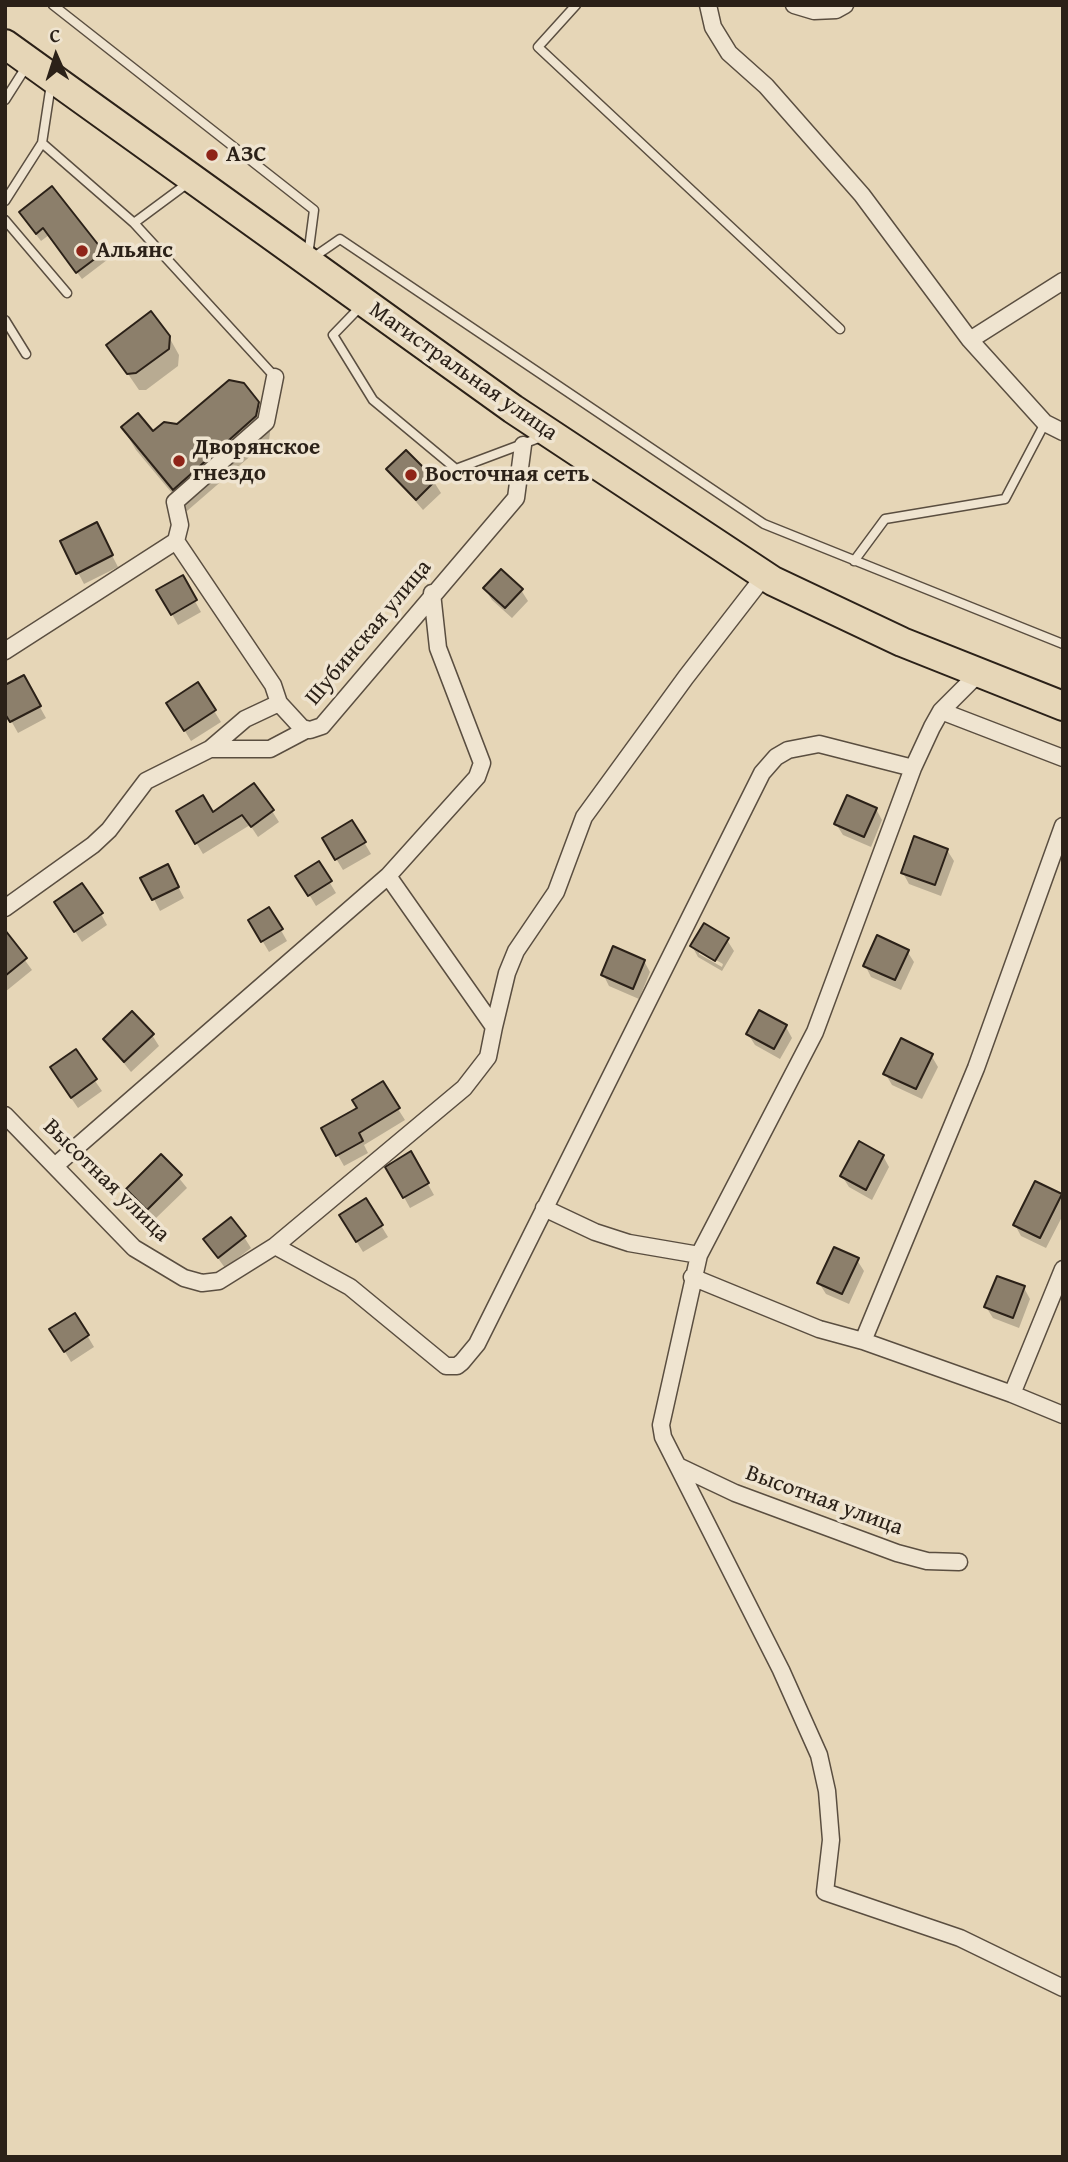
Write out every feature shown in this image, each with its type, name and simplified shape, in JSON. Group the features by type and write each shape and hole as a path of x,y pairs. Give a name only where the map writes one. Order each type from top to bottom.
{"highway":[{"name":"Магистральная улица","path":"5,44 364,303 550,433 765,575 902,642 1063,706"}],"street":[{"path":"708,5 713,27 729,53 766,86 862,195 970,340 1045,423 1063,432"},
{"path":"794,5 814,11 836,10 845,5"},
{"path":"970,340 1063,281"},
{"path":"5,651 176,541 180,525 175,502 266,422 275,377"},
{"name":"Шубинская улица","path":"5,908 93,845 109,830 146,780 210,749 245,719 279,703 306,730 322,726 432,593 516,498 523,445"},
{"path":"176,541 273,685 279,703"},
{"path":"765,575 686,677 584,817 556,892 516,951 506,973 488,1057 464,1088 275,1246 350,1287 446,1366 457,1366 477,1344 762,773 776,757 788,750 819,744 913,768"},
{"path":"56,1165 388,876 477,777 482,763 477,744 452,691 438,648 432,593"},
{"path":"978,674 941,711 913,768 815,1032 699,1255 661,1425 678,1465 781,1670 819,1755 827,1791 831,1840 825,1892 960,1938 1063,1988"},
{"path":"941,711 1063,758"},
{"path":"210,749 270,749 306,730"},
{"path":"863,1341 976,1068 1063,826"},
{"path":"388,876 494,1027"},
{"name":"Высотная улица","path":"5,1115 134,1248 184,1278 202,1283 219,1281 275,1246"},
{"path":"544,1208 595,1232 629,1243 699,1255"},
{"path":"1012,1394 1063,1269"},
{"path":"692,1277 819,1329 863,1341 1012,1394 1063,1416"},
{"name":"Высотная улица","path":"678,1465 735,1493 897,1553 928,1560 959,1562"}],"lane":[{"path":"54,5 314,210 307,262"},
{"path":"576,5 538,47 840,329"},
{"path":"5,100 29,62"},
{"path":"5,201 42,143 52,79"},
{"path":"42,143 134,223 275,377"},
{"path":"134,223 192,180"},
{"path":"5,220 67,293"},
{"path":"307,262 340,239 764,524 1063,645"},
{"path":"364,303 333,335 373,400 456,469 550,433"},
{"path":"5,320 26,354"},
{"path":"854,561 885,519 1005,499 1045,423"}],"building":[{"path":"52,186 104,252 76,273 43,228 36,234 19,212"},
{"path":"151,311 170,336 169,349 136,373 127,374 106,345"},
{"name":"Дворянское гнездо","path":"229,380 244,383 259,402 256,416 173,490 121,427 138,413 153,431 164,422 177,424"},
{"name":"Восточная сеть","path":"406,450 436,480 416,500 386,469"},
{"path":"97,522 113,555 76,574 60,541"},
{"path":"501,569 523,589 505,608 483,588"},
{"path":"183,575 197,600 171,615 156,590"},
{"path":"24,675 41,706 10,722 5,714 5,685"},
{"path":"198,682 216,710 184,731 166,703"},
{"path":"254,783 274,810 251,827 242,815 195,844 176,811 203,795 213,812"},
{"path":"847,795 877,808 864,837 834,824"},
{"path":"352,820 366,842 335,860 322,838"},
{"path":"914,836 948,849 935,885 901,873"},
{"path":"319,861 332,881 308,896 295,876"},
{"path":"168,864 179,887 152,900 140,878"},
{"path":"82,883 103,913 74,932 54,902"},
{"path":"269,907 283,929 261,942 248,920"},
{"path":"704,923 729,938 715,961 690,946"},
{"path":"5,930 27,958 5,976"},
{"path":"877,935 909,950 895,980 863,966"},
{"path":"613,946 645,960 633,989 601,975"},
{"path":"759,1010 787,1025 774,1049 746,1034"},
{"path":"132,1011 154,1034 124,1062 103,1039"},
{"path":"901,1038 933,1054 916,1089 883,1074"},
{"path":"76,1049 97,1079 71,1098 50,1067"},
{"path":"383,1081 400,1108 359,1133 363,1141 336,1156 321,1128 357,1108 352,1100"},
{"path":"859,1141 884,1155 866,1190 840,1176"},
{"path":"411,1151 429,1183 403,1198 385,1167"},
{"path":"161,1154 182,1175 147,1210 126,1189"},
{"path":"1035,1181 1062,1194 1040,1238 1013,1225"},
{"path":"366,1198 383,1225 356,1242 339,1215"},
{"path":"231,1217 246,1236 218,1258 203,1239"},
{"path":"834,1247 859,1258 842,1294 817,1283"},
{"path":"997,1276 1025,1286 1013,1318 984,1307"},
{"path":"75,1313 89,1335 64,1352 49,1329"}],"place":[{"name":"АЗС","path":"212,155"},
{"name":"Альянс","path":"82,251"},
{"name":"Дворянское гнездо","path":"179,461"},
{"name":"Восточная сеть","path":"411,475"}]}
